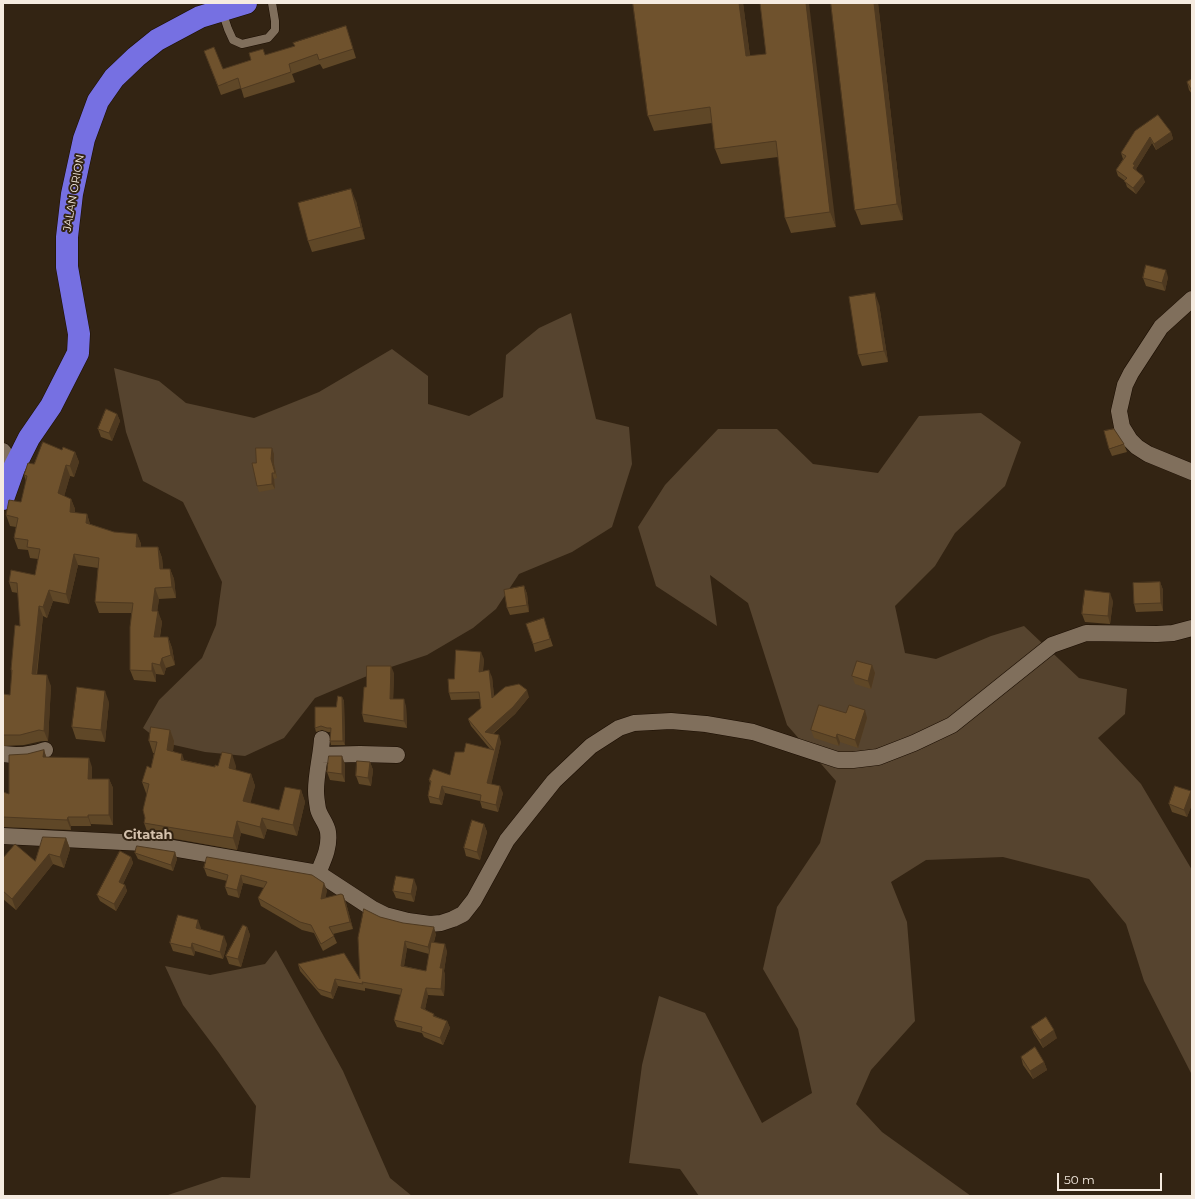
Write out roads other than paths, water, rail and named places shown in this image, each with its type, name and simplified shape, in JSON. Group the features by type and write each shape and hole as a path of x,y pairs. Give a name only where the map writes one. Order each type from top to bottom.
{"highway":[{"name":"JALAN ORION","path":"3,499 9,459 30,438 51,406 78,352 79,334 66,267 67,237 72,194 84,139 98,102 114,78 156,40 200,17 246,3"}],"street":[{"path":"1192,299 1161,327 1131,373 1125,385 1119,411 1122,427 1130,440 1137,447 1148,454 1192,472"},
{"path":"3,836 142,843 318,873 373,909 385,915 408,921 430,924 441,923 463,914 474,900 507,840 554,781 591,746 619,728 634,723 671,721 706,724 753,732 838,760 878,757 914,743 952,725 1052,645 1086,633 1157,634 1192,628"},
{"path":"318,873 326,855 328,846 328,830 318,809 316,791 322,739"},
{"path":"3,754 32,754 46,750"},
{"path":"321,755 397,755"}],"lane":[{"path":"221,11 233,40 242,44 268,38 275,30 272,3"}],"district":[{"name":"Citatah","path":"148,835"}]}
